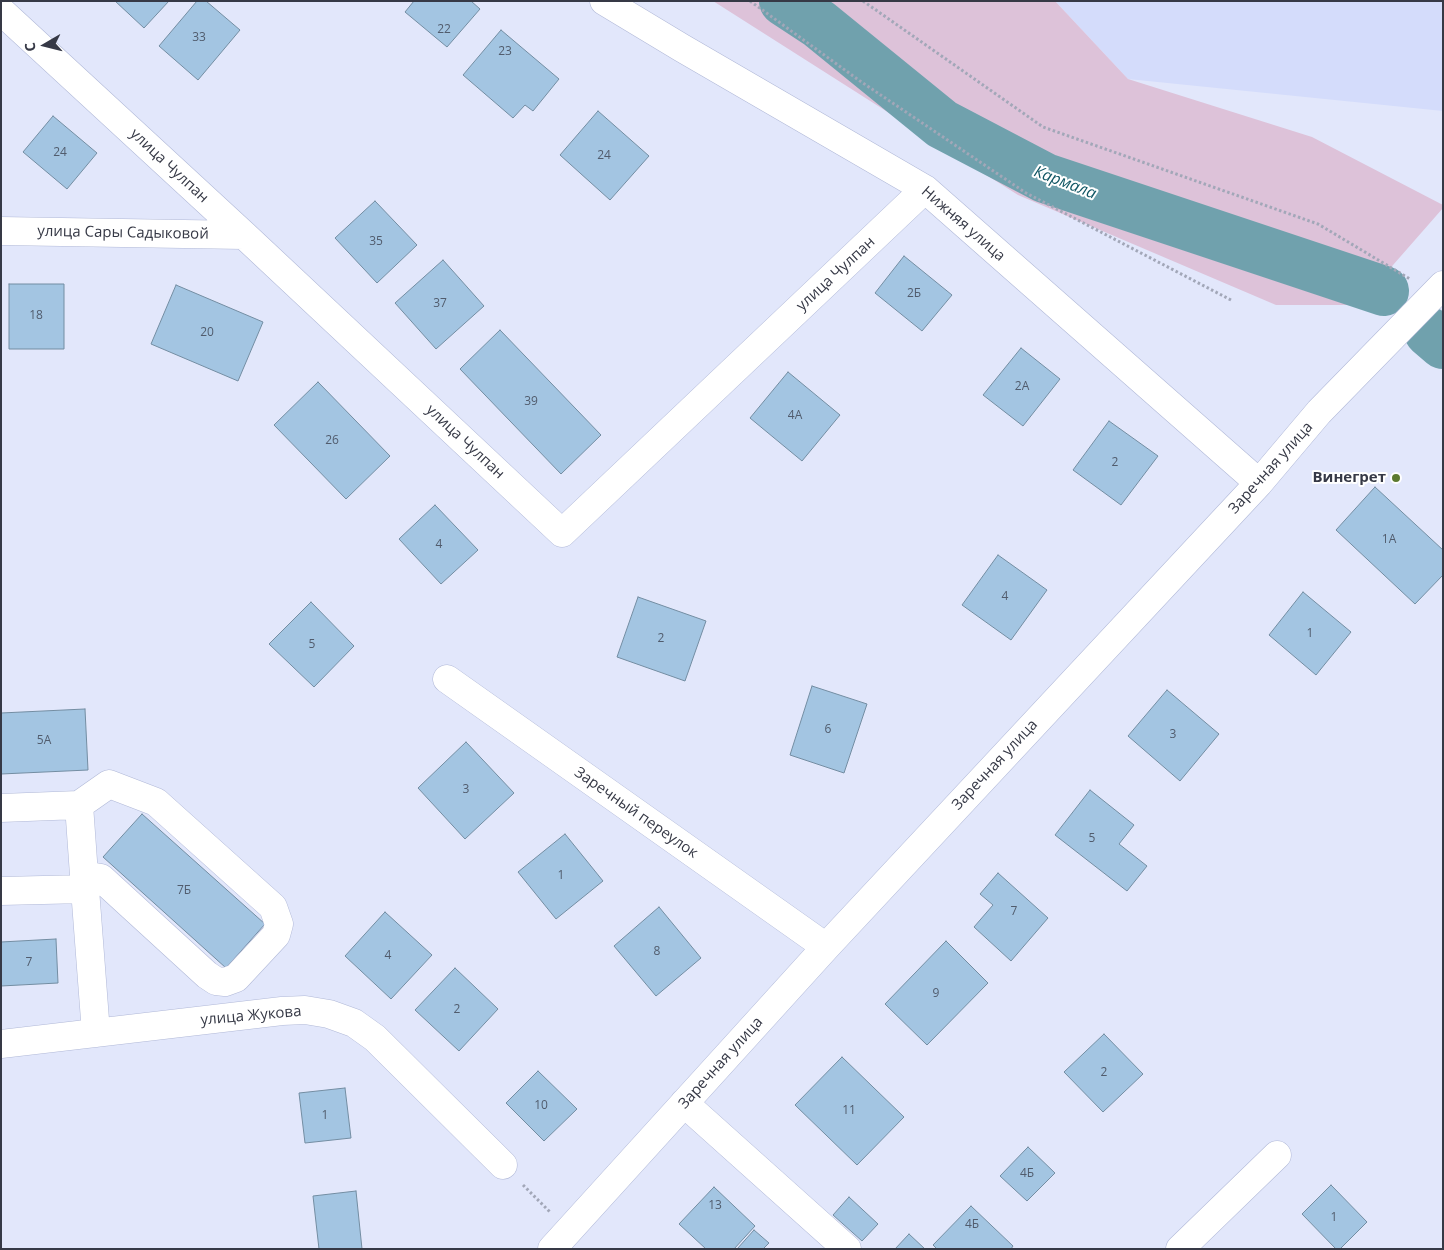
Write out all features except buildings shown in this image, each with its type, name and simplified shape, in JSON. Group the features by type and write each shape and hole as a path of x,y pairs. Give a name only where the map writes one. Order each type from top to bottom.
{"street":[{"name":"Нижняя улица","path":"604,1 925,189 1259,483"},
{"name":"улица Чулпан","path":"1,11 244,235 562,533 925,189"},
{"name":"улица Сары Садыковой","path":"1,231 244,235"},
{"name":"Заречная улица","path":"560,1240 826,947 1259,483 1320,412 1385,344 1428,289"},
{"name":"Заречный переулок","path":"447,678 826,947"},
{"path":"1,808 79,805 109,784 156,802 273,907 278,916 279,924 276,935 236,978 224,982 216,981 207,975 101,878 95,877 89,880 85,889"},
{"path":"79,805 96,1033"},
{"path":"1,890 85,889"},
{"name":"улица Жукова","path":"1,1044 282,1011 305,1010 329,1014 354,1023 374,1038 503,1165"},
{"path":"684,1103 847,1249"},
{"path":"1180,1249 1277,1155"}],"path":[{"path":"750,1 860,81 1026,193 1231,300"},
{"path":"863,1 1043,127 1318,224 1428,289"},
{"path":"503,1165 560,1240"}],"shaded area":[{"path":"713,1 1055,1 1128,79 1312,137 1443,205 1443,208 1358,305 1276,305 1018,195"},
{"path":"1055,1 1443,1 1443,111 1128,79"}],"waterway":[{"name":"Кармала","path":"784,1 819,24 942,124 1045,178 1384,291"},
{"name":"Кармала","path":"1429,332 1443,344"}],"place":[{"name":"Винегрет","path":"1396,478"}]}
